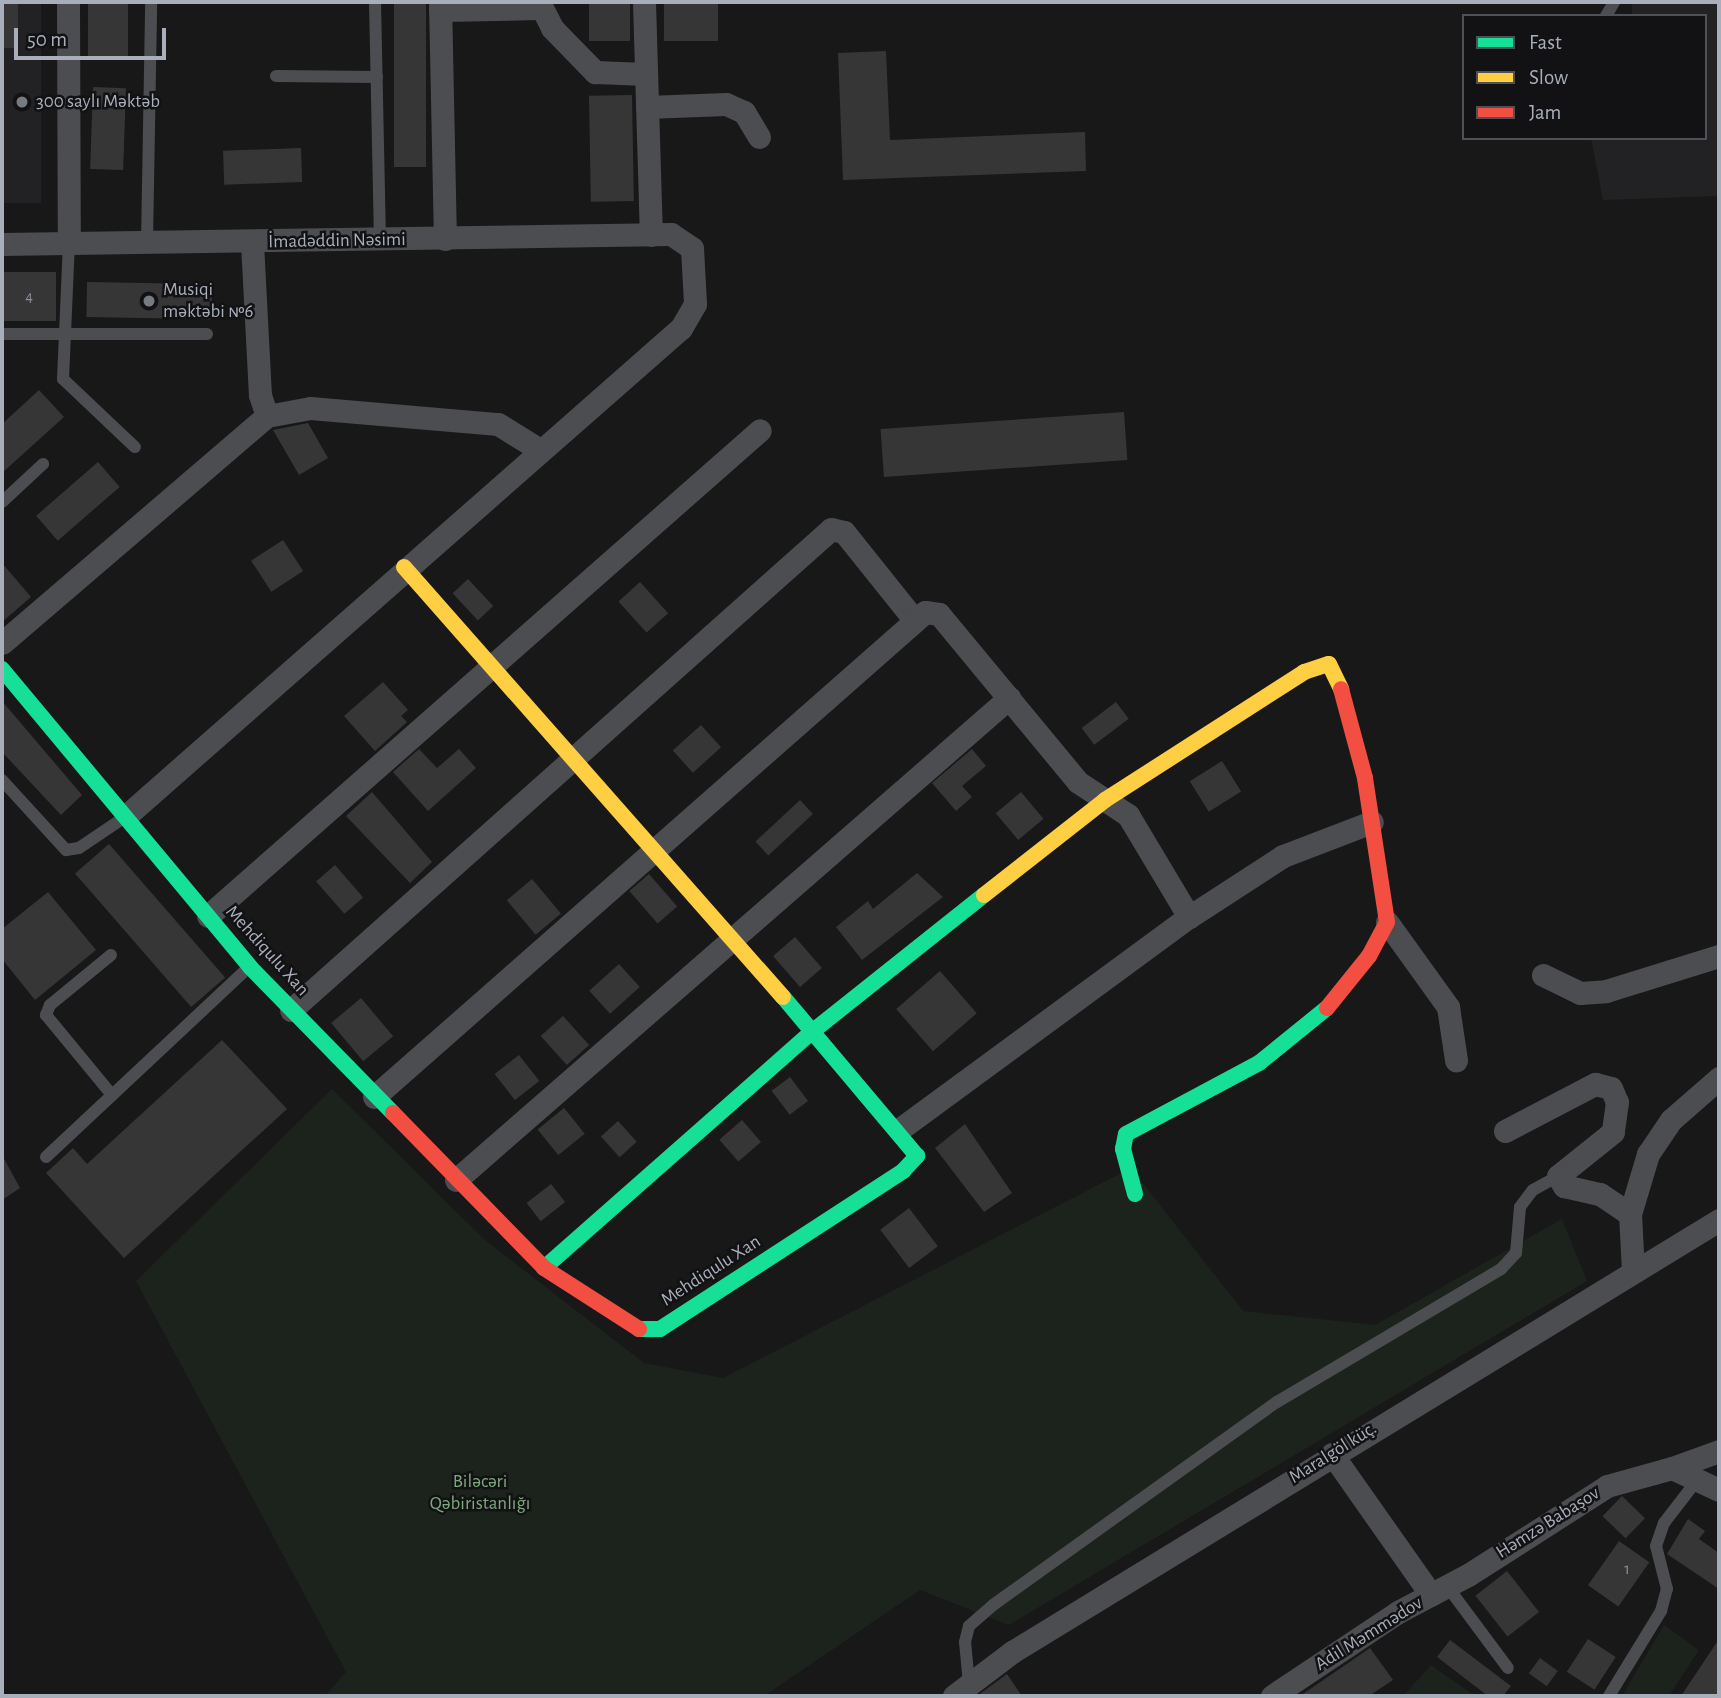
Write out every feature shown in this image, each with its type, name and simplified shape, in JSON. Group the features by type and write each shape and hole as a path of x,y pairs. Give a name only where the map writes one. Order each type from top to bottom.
{"street":[{"path":"68,2 68,242"},
{"path":"127,815 404,567 681,328 695,304 698,276 692,247 661,234 647,107 644,2"},
{"path":"445,239 440,6 540,5 552,28 595,72 646,74"},
{"path":"647,107 726,104 744,113 759,137"},
{"name":"İmadəddin Nəsimi","path":"2,244 252,243 661,234"},
{"path":"252,243 260,395 267,416"},
{"path":"2,643 267,416 310,408 498,425 541,450"},
{"path":"208,916 493,668 760,430"},
{"path":"291,1010 831,529 844,532 913,618"},
{"name":"Mehdiqulu Xan","path":"2,669 127,815 250,967 456,1180 544,1268 639,1329 660,1329 903,1171 917,1156 900,1129 404,567"},
{"path":"374,1097 913,618 925,612 939,614 1078,782 1128,815 1189,917"},
{"path":"544,1268 813,1031 1105,800 1304,672 1329,664 1337,673 1372,822 1387,922 1448,1007 1456,1060"},
{"path":"456,1180 1009,698"},
{"path":"900,1129 1189,917 1283,856 1372,822"},
{"path":"1135,1194 1124,1149 1126,1135 1259,1063 1322,1015 1369,956 1387,922"},
{"path":"1543,975 1580,993 1606,991 1719,956"},
{"path":"1633,1272 1630,1214 1648,1154 1671,1121 1719,1078"},
{"path":"1505,1131 1594,1084 1611,1088 1617,1102 1613,1132 1558,1176 1564,1186 1600,1194 1630,1214"},
{"name":"Maralgöl küç.","path":"962,1690 1012,1652 1332,1454 1719,1220"},
{"name":"Həmzə Babaşov","path":"1439,1590 1581,1500 1719,1451"},
{"path":"1332,1454 1439,1590"},
{"path":"1672,1468 1719,1490"},
{"name":"Adil Məmmədov","path":"1272,1696 1439,1590"}],"lane":[{"path":"148,242 151,2"},
{"path":"375,2 380,240"},
{"path":"276,76 377,77"},
{"path":"68,242 63,334 68,388 135,447"},
{"path":"2,334 207,334"},
{"path":"2,502 43,464"},
{"path":"2,780 66,850 79,848 127,815"},
{"path":"111,955 50,1005 46,1015 112,1095"},
{"path":"46,1157 250,967"},
{"path":"962,1690 965,1642 969,1626 985,1612 1277,1402 1501,1269 1516,1253 1520,1208 1533,1190 1558,1176"},
{"path":"1609,1696 1661,1611 1667,1589 1657,1546 1664,1523 1698,1479"},
{"path":"1439,1590 1508,1668"}],"shaded area":[{"name":"300 saylı Məktəb","path":"2,2 41,2 41,203 2,203"},
{"path":"1632,2 1719,2 1719,196 1603,200 1591,140 1707,140 1707,14 1632,14"}],"green space":[{"name":"Biləcəri Qəbiristanlığı","path":"332,1089 485,1240 644,1363 723,1378 1131,1168 1243,1311 1375,1325 1562,1219 1587,1281 1009,1625 920,1590 764,1696 325,1696 346,1672 136,1281"},
{"path":"1664,1625 1699,1650 1669,1696 1622,1696"},
{"path":"1431,1665 1475,1696 1403,1696"}],"building":[{"path":"2,2 18,2 18,48 2,48"},
{"path":"88,2 128,2 128,57 88,57"},
{"path":"394,2 426,2 426,167 394,167"},
{"path":"589,2 630,2 630,41 589,41"},
{"path":"664,2 718,2 718,41 664,41"},
{"path":"886,51 890,140 1085,132 1086,171 843,180 838,53"},
{"path":"93,87 126,88 123,170 90,169"},
{"path":"632,95 634,201 591,202 589,96"},
{"path":"301,148 302,182 224,185 223,151"},
{"path":"2,272 56,272 56,321 2,321"},
{"name":"Musiqi məktəbi №6","path":"87,282 212,284 211,319 86,317"},
{"path":"39,390 64,417 2,473 2,424"},
{"path":"1124,412 1127,460 884,477 881,429"},
{"path":"308,423 328,458 299,475 273,430"},
{"path":"98,462 120,487 58,541 36,516"},
{"path":"283,540 303,571 271,592 251,561"},
{"path":"2,563 31,597 2,622"},
{"path":"468,579 493,606 478,620 453,593"},
{"path":"640,582 668,613 647,633 618,601"},
{"path":"383,682 408,710 401,716 407,722 375,751 344,716"},
{"path":"2,701 82,795 61,815 2,752"},
{"path":"1116,702 1129,719 1094,745 1082,728"},
{"path":"701,725 721,747 693,773 673,750"},
{"path":"419,749 437,768 459,749 476,768 428,811 393,772"},
{"path":"972,749 986,766 962,786 972,797 956,811 932,783"},
{"path":"1222,761 1241,792 1209,812 1190,781"},
{"path":"372,792 432,862 410,883 346,816"},
{"path":"1021,792 1043,819 1018,840 996,813"},
{"path":"800,800 813,814 768,855 755,842"},
{"path":"109,844 225,978 191,1007 75,874"},
{"path":"335,865 363,897 344,914 316,881"},
{"path":"917,873 943,897 862,960 836,927 868,901 873,909"},
{"path":"649,874 677,906 658,924 629,891"},
{"path":"532,879 561,913 536,935 507,900"},
{"path":"48,892 96,950 35,1000 2,959 2,929"},
{"path":"795,937 822,968 800,987 773,956"},
{"path":"619,964 640,987 610,1014 589,991"},
{"path":"940,971 977,1013 933,1051 896,1009"},
{"path":"361,998 393,1036 363,1061 331,1023"},
{"path":"563,1016 589,1045 567,1065 541,1036"},
{"path":"222,1040 287,1109 124,1258 46,1173 73,1148 87,1164"},
{"path":"519,1055 539,1081 515,1100 495,1074"},
{"path":"790,1077 808,1101 790,1115 772,1091"},
{"path":"564,1108 585,1134 558,1155 538,1129"},
{"path":"742,1120 761,1142 738,1162 719,1140"},
{"path":"618,1121 637,1142 620,1157 601,1136"},
{"path":"965,1124 1012,1193 984,1212 935,1148"},
{"path":"2,1155 20,1188 2,1200"},
{"path":"551,1184 565,1202 541,1221 527,1203"},
{"path":"909,1208 938,1246 909,1268 880,1230"},
{"path":"1622,1496 1645,1518 1626,1538 1603,1516"},
{"path":"1688,1519 1705,1531 1699,1539 1719,1553 1719,1589 1667,1554"},
{"path":"1619,1541 1649,1562 1618,1606 1588,1585"},
{"path":"1507,1571 1539,1612 1507,1637 1475,1596"},
{"path":"1588,1639 1616,1657 1594,1690 1567,1672"},
{"path":"1719,1639 1719,1696 1681,1696"},
{"path":"1450,1640 1511,1686 1503,1696 1488,1696 1437,1657"},
{"path":"1370,1648 1393,1680 1369,1696 1300,1696"},
{"path":"1540,1658 1558,1671 1547,1686 1529,1673"},
{"path":"1007,1674 1022,1696 977,1696"}],"traffic: fast":[{"path":"2,669 250,967 393,1113"},
{"path":"544,1268 813,1031 984,895"},
{"path":"639,1329 660,1329 903,1171 917,1156 783,997"},
{"path":"1135,1194 1123,1149 1126,1134 1259,1063 1327,1008"}],"traffic: slow":[{"path":"404,567 783,997"},
{"path":"984,895 1105,800 1304,672 1329,664 1341,689"}],"traffic: jam":[{"path":"1327,1008 1369,956 1387,922 1365,778 1341,689"},
{"path":"393,1113 544,1268 639,1329"}],"place":[{"name":"300 saylı Məktəb","path":"22,102"},
{"name":"Musiqi məktəbi №6","path":"149,301"}]}
